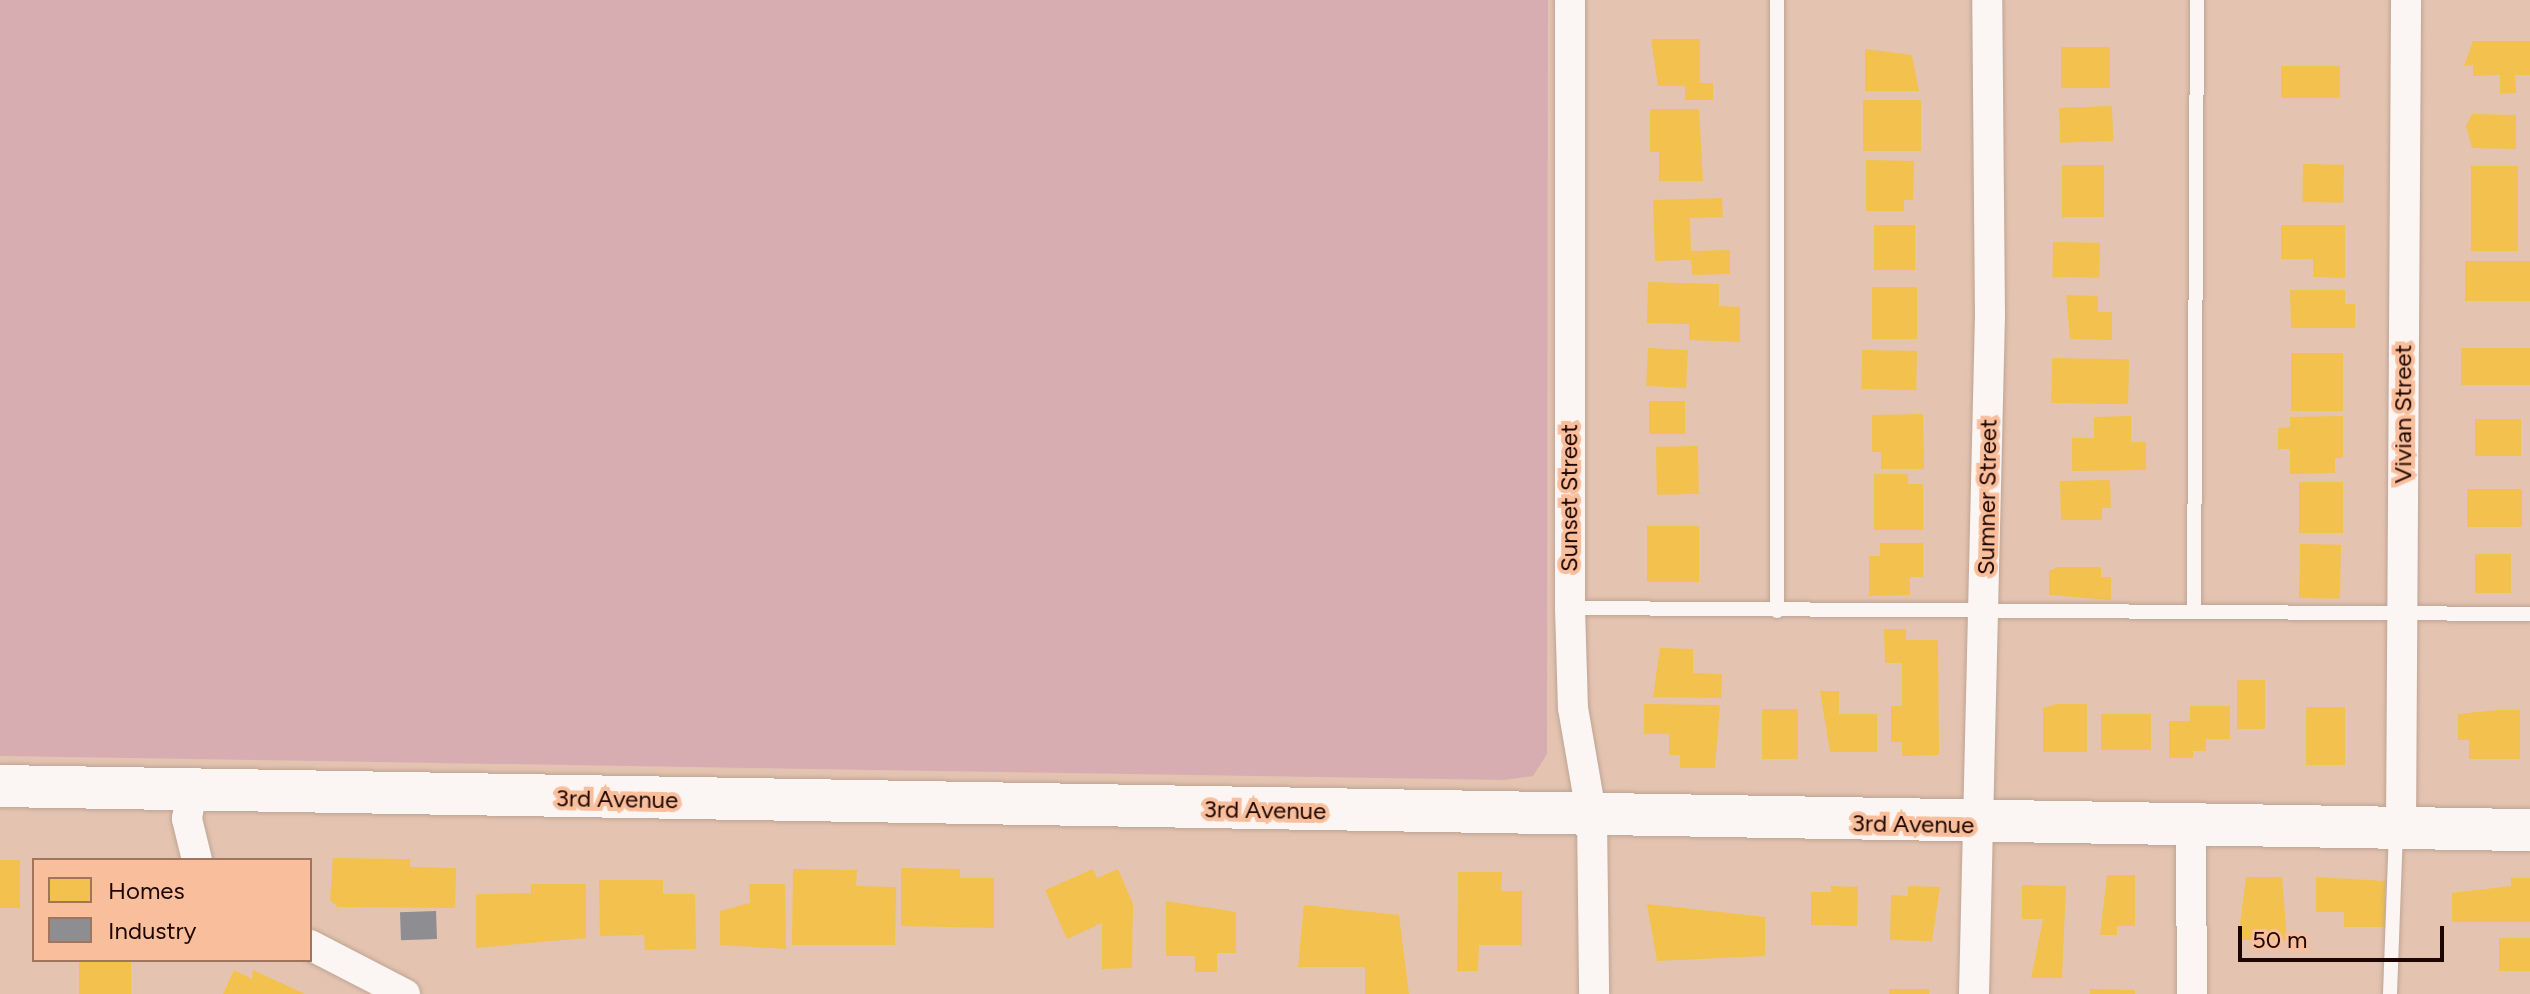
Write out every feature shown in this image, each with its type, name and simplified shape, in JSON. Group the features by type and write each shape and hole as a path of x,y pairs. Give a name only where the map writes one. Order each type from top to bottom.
{"street":[{"name":"Sunset Street","path":"1570,0 1570,608 1573,708 1592,818 1594,994"},
{"name":"Sumner Street","path":"1974,994 1984,610 1987,0"},
{"name":"Vivian Street","path":"2398,829 2405,612 2406,0"},
{"name":"3rd Avenue","path":"0,786 1979,825 2530,830"},
{"path":"192,790 187,819 197,858"},
{"path":"2191,827 2192,994"},
{"path":"312,946 405,994"}],"lane":[{"path":"1777,0 1777,611"},
{"path":"2194,611 2197,0"},
{"path":"1570,608 2530,614"},
{"path":"2390,994 2398,829"}],"shaded area":[{"path":"0,0 1548,0 1547,754 1533,776 1504,780 0,756"}],"building: Homes":[{"path":"1651,39 1700,39 1700,83 1713,83 1713,100 1685,100 1685,86 1658,86"},
{"path":"2473,41 2530,41 2530,75 2515,75 2516,93 2500,94 2500,75 2473,76 2473,65 2464,66"},
{"path":"2061,47 2110,47 2110,88 2061,88"},
{"path":"1865,49 1912,55 1919,91 1865,91"},
{"path":"2281,66 2340,66 2340,98 2281,98"},
{"path":"1863,100 1921,100 1921,151 1863,151"},
{"path":"2112,106 2113,141 2060,143 2059,108"},
{"path":"1650,109 1699,109 1703,181 1659,181 1659,152 1650,152"},
{"path":"2472,114 2516,115 2516,149 2472,148 2466,126"},
{"path":"1866,160 1914,161 1913,200 1904,200 1904,211 1866,211"},
{"path":"2303,164 2344,165 2343,203 2302,202"},
{"path":"2062,165 2104,165 2104,217 2062,217"},
{"path":"2471,166 2518,166 2518,251 2471,251"},
{"path":"1722,198 1723,217 1690,218 1691,251 1730,250 1730,274 1692,275 1691,260 1655,261 1653,200"},
{"path":"1874,225 1915,225 1915,270 1874,270"},
{"path":"2281,225 2345,225 2345,278 2313,277 2313,259 2281,259"},
{"path":"2053,242 2100,243 2099,278 2052,277"},
{"path":"2465,261 2530,261 2530,301 2465,301"},
{"path":"1648,282 1719,284 1719,306 1740,307 1740,342 1689,340 1689,324 1647,323"},
{"path":"1872,287 1917,287 1917,339 1872,339"},
{"path":"2290,290 2345,290 2345,304 2355,304 2355,328 2291,328"},
{"path":"2066,295 2098,296 2098,312 2112,312 2112,340 2070,339"},
{"path":"1648,348 1688,350 1686,388 1646,386"},
{"path":"2461,348 2530,348 2530,385 2461,385"},
{"path":"1862,350 1917,351 1916,390 1861,389"},
{"path":"2291,353 2343,353 2343,411 2291,411"},
{"path":"2052,358 2129,359 2128,404 2051,403"},
{"path":"1649,401 1685,401 1685,434 1649,434"},
{"path":"1923,414 1924,469 1881,469 1881,452 1872,452 1872,415"},
{"path":"2131,416 2131,442 2146,442 2146,470 2072,471 2072,438 2094,438 2094,417"},
{"path":"2343,416 2343,458 2335,458 2335,473 2290,474 2290,449 2278,449 2278,428 2290,427 2290,417"},
{"path":"2475,419 2521,419 2521,456 2475,456"},
{"path":"1698,446 1699,494 1657,495 1656,447"},
{"path":"1874,474 1908,474 1908,484 1923,484 1923,530 1874,530"},
{"path":"2110,480 2111,508 2102,508 2102,520 2061,520 2060,481"},
{"path":"2299,482 2343,482 2343,533 2299,533"},
{"path":"2467,489 2522,489 2522,527 2467,527"},
{"path":"1647,526 1699,526 1699,582 1647,582"},
{"path":"1880,543 1923,543 1923,577 1910,577 1910,595 1869,596 1869,556 1880,556"},
{"path":"2300,544 2341,545 2340,599 2299,598"},
{"path":"2475,554 2511,554 2511,593 2475,593"},
{"path":"2058,567 2101,567 2101,577 2111,577 2111,600 2049,595 2049,571"},
{"path":"1884,629 1906,629 1906,640 1938,640 1939,755 1902,756 1902,742 1891,742 1891,706 1902,706 1902,663 1885,663"},
{"path":"1660,648 1693,649 1693,673 1722,674 1721,698 1653,697"},
{"path":"2237,680 2265,680 2265,729 2237,729"},
{"path":"1820,691 1839,691 1839,714 1877,714 1877,752 1830,752"},
{"path":"1644,704 1720,705 1715,768 1680,768 1680,755 1669,755 1669,734 1644,734"},
{"path":"2057,704 2087,704 2087,752 2043,752 2043,708"},
{"path":"2190,706 2230,706 2230,739 2206,739 2206,751 2193,751 2193,758 2169,758 2169,721 2190,721"},
{"path":"2306,707 2345,707 2345,765 2306,765"},
{"path":"1762,709 1798,709 1798,759 1762,759"},
{"path":"2520,710 2520,759 2469,759 2469,740 2458,740 2458,714"},
{"path":"2101,714 2151,714 2151,750 2101,750"},
{"path":"333,858 410,859 410,867 456,868 455,908 338,907 330,900"},
{"path":"0,860 20,860 20,908 0,908"},
{"path":"901,868 960,869 960,878 994,878 994,928 901,926"},
{"path":"793,869 857,870 856,886 896,887 895,945 792,945"},
{"path":"1093,869 1097,878 1118,869 1133,904 1132,968 1102,969 1102,923 1067,939 1045,890"},
{"path":"1458,872 1502,872 1501,891 1522,891 1522,945 1479,945 1478,971 1457,971"},
{"path":"2107,875 2135,875 2135,926 2117,926 2117,935 2100,935"},
{"path":"2246,877 2282,877 2287,940 2238,940"},
{"path":"2316,877 2385,881 2385,927 2344,927 2344,912 2316,912"},
{"path":"2511,878 2530,878 2530,922 2452,922 2452,893 2511,886"},
{"path":"599,880 663,880 663,894 695,894 696,949 645,950 644,935 600,936"},
{"path":"531,884 586,884 586,938 476,948 476,894 531,893"},
{"path":"749,884 785,884 786,949 720,945 720,911 750,903"},
{"path":"2022,885 2066,886 2062,978 2031,978 2043,919 2022,919"},
{"path":"1831,886 1858,887 1857,926 1811,925 1811,892 1831,892"},
{"path":"1908,886 1940,887 1932,941 1890,940 1891,895 1908,896"},
{"path":"1166,901 1236,912 1236,953 1217,953 1217,972 1195,972 1195,956 1166,956"},
{"path":"1647,904 1765,917 1765,956 1657,961"},
{"path":"1304,905 1399,915 1409,994 1365,994 1365,967 1298,967"},
{"path":"2499,938 2530,938 2530,971 2499,971"},
{"path":"79,962 131,962 131,994 79,994"},
{"path":"234,970 252,979 253,970 305,994 223,994"},
{"path":"1889,989 1929,989 1929,994 1889,994"},
{"path":"2090,989 2135,990 2135,994 2090,994"}],"building: Industry":[{"path":"436,911 437,939 401,940 400,912"}]}
